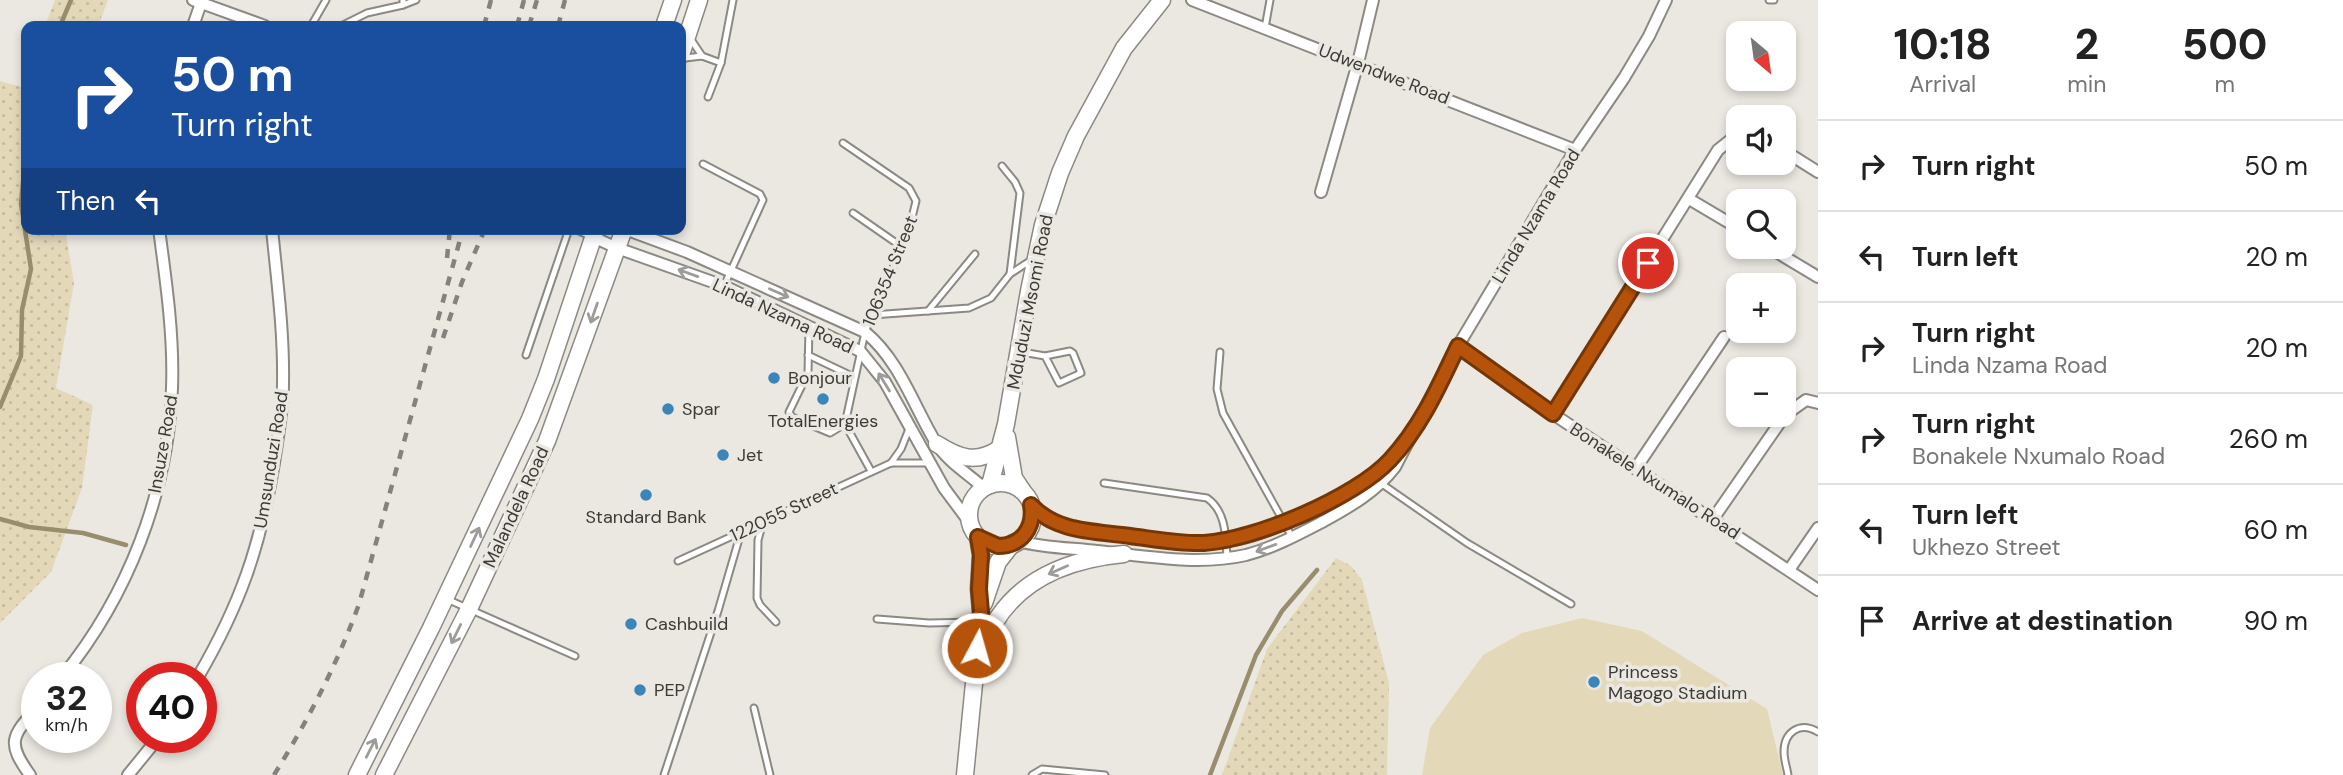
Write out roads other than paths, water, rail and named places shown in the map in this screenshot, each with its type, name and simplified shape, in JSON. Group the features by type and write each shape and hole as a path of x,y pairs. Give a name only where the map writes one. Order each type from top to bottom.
{"street":[{"path":"666,21 673,0"},
{"path":"686,39 699,0"},
{"name":"Mduduzi Msomi Road","path":"987,486 1006,424 1043,225 1060,173 1076,136 1124,48 1162,0"},
{"name":"Udwendwe Road","path":"1192,0 1575,150"},
{"path":"1321,192 1373,0"},
{"name":"Linda Nzama Road","path":"1016,542 1189,560 1227,558 1248,554 1292,537 1340,512 1382,484 1395,467 1434,397 1458,346 1575,150 1624,78 1666,0"},
{"path":"194,21 199,1 252,21"},
{"path":"1553,414 1718,150 1726,144"},
{"path":"1796,158 1818,172"},
{"path":"1689,199 1726,221"},
{"name":"Insuze Road","path":"72,662 109,609 136,555 162,469 172,388 172,351 160,235"},
{"name":"Umsunduzi Road","path":"207,662 224,632 245,583 266,513 281,418 283,359 273,235"},
{"name":"Malandela Road","path":"357,775 446,598 530,419 594,235"},
{"name":"Linda Nzama Road","path":"598,235 617,248 724,286 860,351 876,370 944,488 974,530"},
{"name":"Malandela Road","path":"384,775 469,609 555,422 622,235"},
{"name":"Linda Nzama Road","path":"639,235 731,271 865,332 887,354 937,444 952,461 987,486"},
{"path":"1788,259 1818,277"},
{"path":"794,321 801,302"},
{"path":"1636,468 1724,337"},
{"name":"Bonakele Nxumalo Road","path":"1458,346 1553,414 1818,590"},
{"path":"896,402 911,395"},
{"path":"1713,519 1785,415 1806,400 1818,403"},
{"name":"Mduduzi Msomi Road","path":"1006,424 1009,457 1014,478 1021,490"},
{"name":"Linda Nzama Road","path":"1031,505 1050,522 1064,527 1202,543 1239,539 1284,522 1370,479 1411,435"},
{"path":"937,444 969,459 989,456 999,449"},
{"path":"965,775 981,617 998,562 1025,536 1031,525 1031,505 1021,490 1003,483 987,486 971,503 974,530 981,555 981,617"},
{"path":"1789,570 1818,528"},
{"path":"974,530 998,546 1016,542"},
{"path":"974,673 987,638 1010,601 1020,592 1039,579 1083,560 1124,554"},
{"path":"21,728 15,735 13,747 30,775"},
{"path":"128,775 146,753"}],"lane":[{"path":"314,21 326,0"},
{"path":"351,21 367,13 416,0"},
{"path":"708,97 721,63 733,0"},
{"path":"1265,28 1270,0"},
{"path":"687,35 702,56"},
{"path":"686,57 702,56 721,63"},
{"name":"106354 Street","path":"843,143 909,188 914,195 915,213 865,332 845,424"},
{"path":"703,164 762,196 763,200 724,286"},
{"path":"1002,166 1020,193 1010,274"},
{"path":"853,213 902,247"},
{"path":"526,355 567,235"},
{"path":"928,311 975,254"},
{"path":"872,315 969,308 991,298 1010,274 1036,257"},
{"path":"809,328 807,373 789,415 824,433 830,433 845,424 871,471"},
{"path":"1019,352 1045,356 1070,351 1081,373 1059,383 1045,356"},
{"path":"1220,352 1217,389 1223,413 1292,537"},
{"path":"808,355 854,377"},
{"path":"891,463 901,449 909,428"},
{"name":"122055 Street","path":"678,561 891,463 929,463"},
{"path":"1104,483 1212,500 1221,516 1227,540 1227,558"},
{"path":"1382,484 1467,543 1571,604"},
{"path":"763,522 758,540 757,597 760,605 776,622"},
{"path":"664,775 741,532"},
{"path":"446,598 575,656"},
{"path":"877,619 929,624 981,617"},
{"path":"754,708 770,775"},
{"path":"1788,775 1784,755 1785,743 1791,733 1799,727 1809,726 1818,732"},
{"path":"1032,775 1042,769 1105,775"}],"waterway":[{"path":"62,21 71,0"},
{"path":"0,407 21,356 22,310 31,269 26,235"},
{"path":"0,519 29,527 83,533 126,545"},
{"path":"1210,775 1256,655 1282,611 1317,570"}],"railway":[{"path":"485,21 491,0"},
{"path":"518,21 524,0"},
{"path":"531,21 537,0"},
{"path":"559,21 565,0"},
{"path":"447,258 449,235"},
{"path":"274,775 321,692 359,604 461,235"},
{"path":"443,338 462,282 482,235"}],"place":[{"name":"Bonjour","path":"774,378"},
{"name":"TotalEnergies","path":"823,399"},
{"name":"Spar","path":"668,409"},
{"name":"Jet","path":"723,455"},
{"name":"Standard Bank","path":"646,495"},
{"name":"Cashbuild","path":"631,624"},
{"name":"Princess Magogo Stadium","path":"1594,682"},
{"name":"PEP","path":"640,690"}]}
